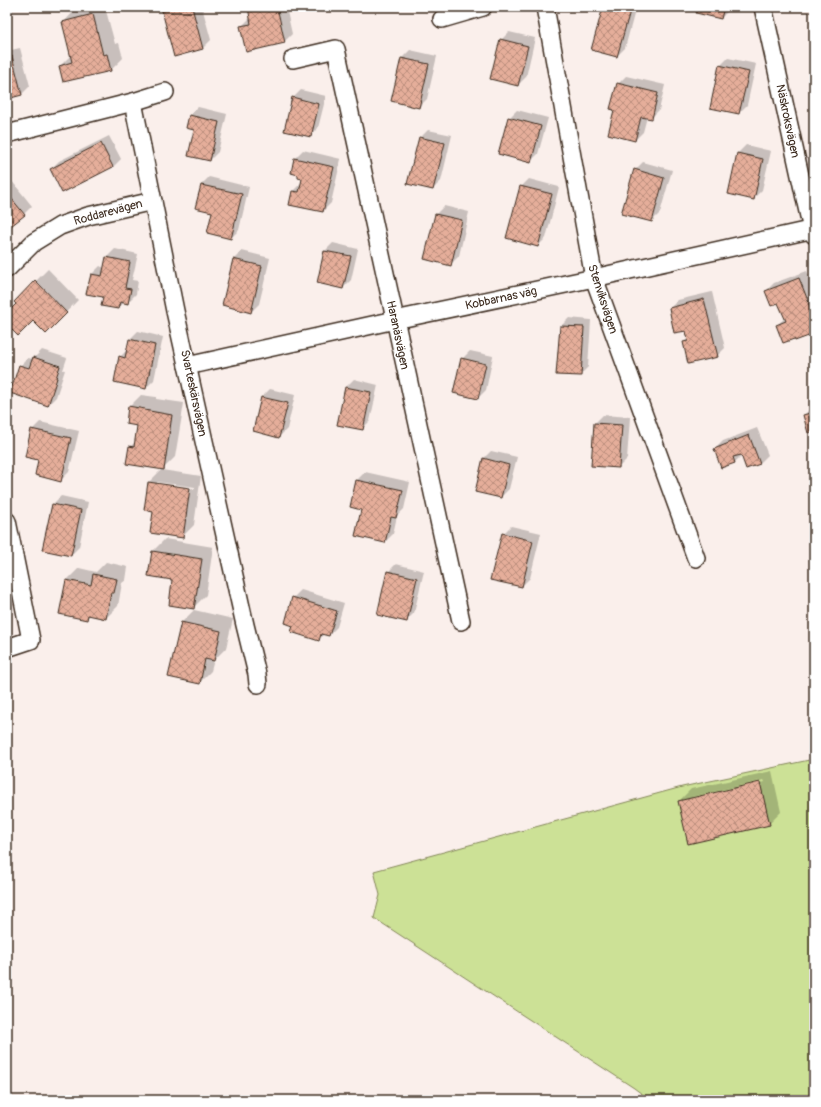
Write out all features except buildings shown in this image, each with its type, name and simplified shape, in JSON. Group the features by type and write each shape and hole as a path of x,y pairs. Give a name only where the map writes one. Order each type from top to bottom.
{"street":[{"path":"442,19 483,7"},
{"name":"Stenviksvägen","path":"545,7 594,278 696,558"},
{"name":"Näskroksvägen","path":"763,7 813,231"},
{"name":"Haranäsvägen","path":"293,59 336,50 461,621"},
{"path":"7,134 133,102 165,92"},
{"name":"Svarteskärsvägen","path":"133,102 187,366 257,674 258,684"},
{"name":"Roddarevägen","path":"7,269 34,242 60,226 88,216 153,201"},
{"name":"Kobbarnas väg","path":"187,366 813,231"},
{"path":"7,522 31,640 7,648"}],"green space":[{"path":"814,759 814,1100 650,1100 634,1088 374,918 380,895 374,871 682,787"}]}
